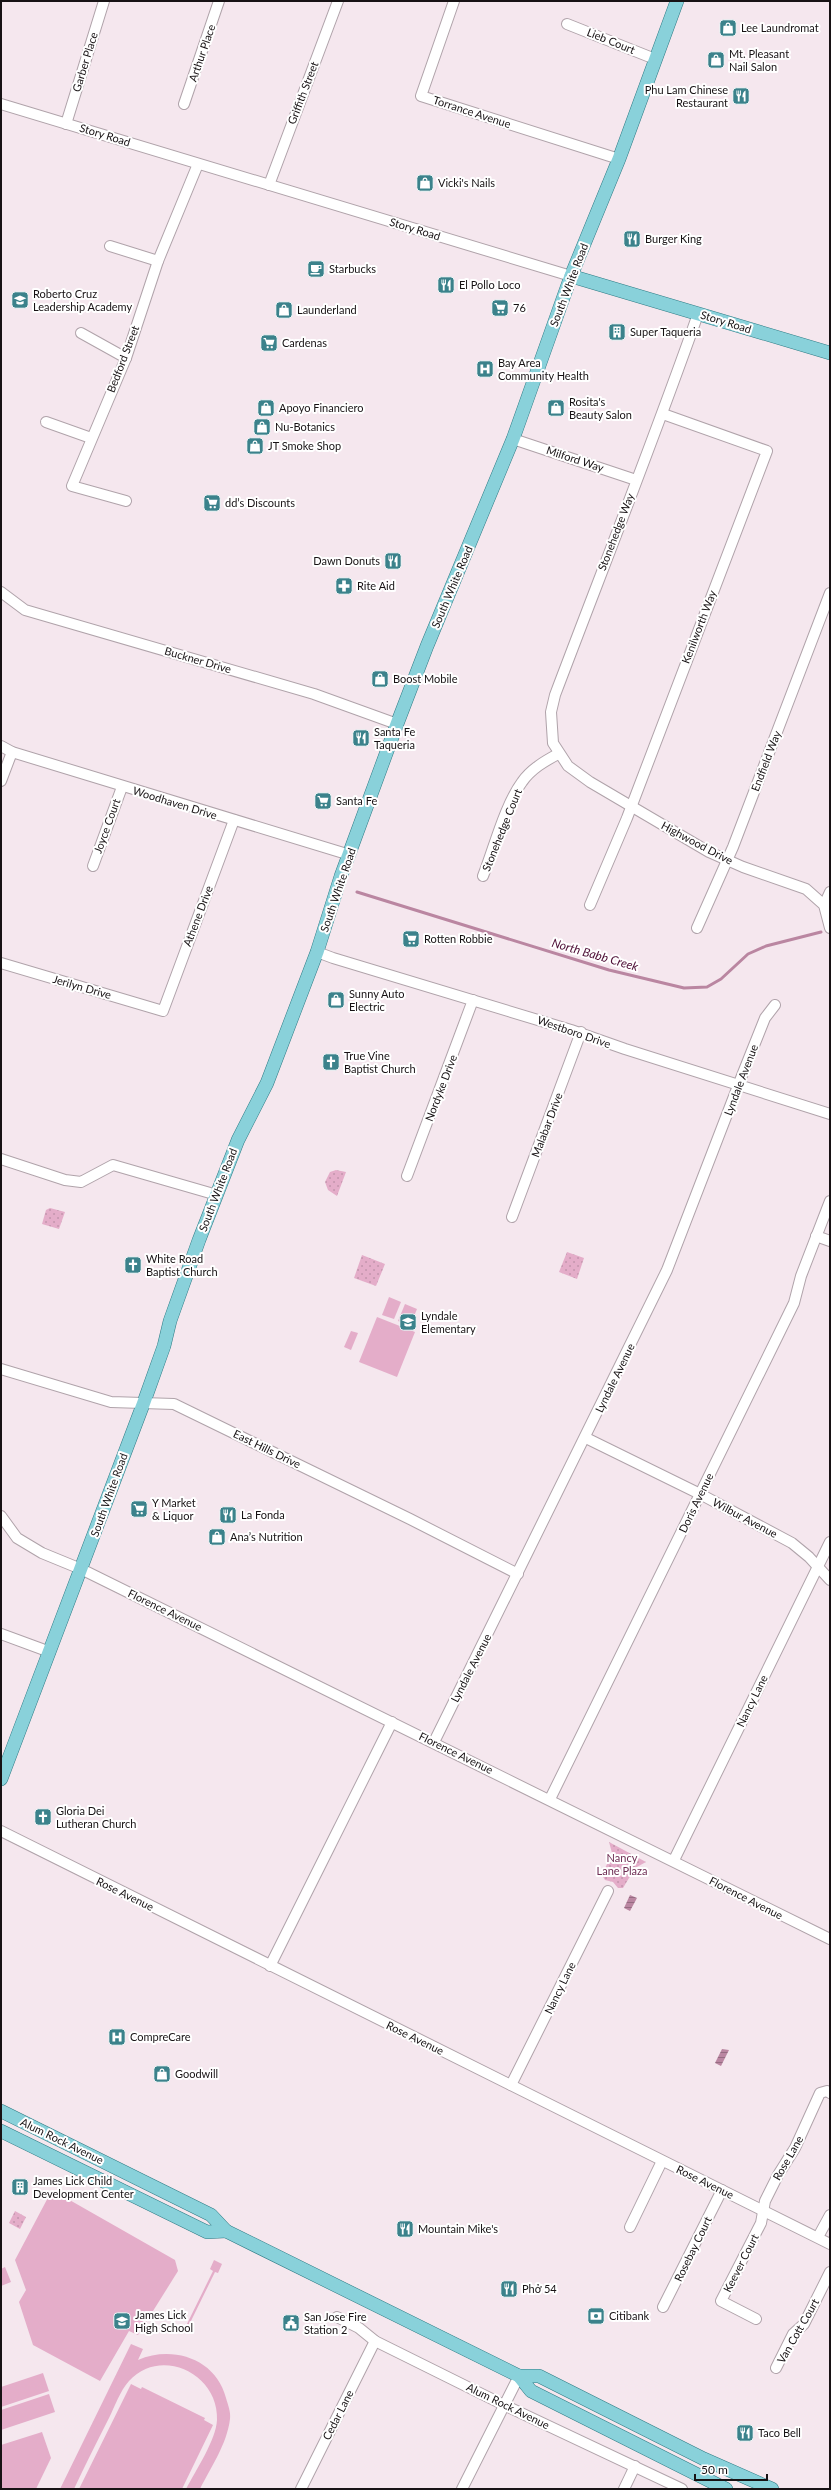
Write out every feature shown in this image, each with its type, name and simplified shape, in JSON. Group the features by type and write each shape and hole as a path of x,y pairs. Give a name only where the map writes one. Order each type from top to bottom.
{"main road":[{"name":"South White Road","path":"1,1779 144,1402 164,1346 172,1314 216,1195 238,1140 267,1083 317,952 341,876 397,724 427,646 513,438 571,276 619,159 655,59 678,1"},
{"name":"Story Road","path":"571,276 830,353"},
{"name":"Alum Rock Avenue","path":"1,2110 211,2215 226,2231 519,2376 531,2391 726,2489"},
{"name":"Alum Rock Avenue","path":"1,2131 207,2232 226,2231"},
{"path":"143,2200 154,2196 166,2197 168,2193"},
{"name":"Alum Rock Avenue","path":"519,2376 539,2376 671,2442 772,2489"},
{"path":"601,2427 613,2424 656,2444 671,2442"}],"street":[{"name":"Garber Place","path":"66,124 104,1"},
{"name":"Arthur Place","path":"184,104 219,1"},
{"name":"Griffith Street","path":"269,185 338,1"},
{"name":"Torrance Avenue","path":"454,1 421,96 619,159"},
{"name":"Lieb Court","path":"567,24 655,59"},
{"name":"Story Road","path":"1,104 571,276"},
{"name":"Bedford Street","path":"126,501 72,486 126,358 158,261 198,164"},
{"path":"110,246 158,261"},
{"name":"Stonehedge Way","path":"558,754 553,743 550,727 551,712 555,695 636,480 664,414 698,314"},
{"path":"81,333 126,358"},
{"name":"Kenilworth Way","path":"590,905 631,806 767,451 664,414"},
{"path":"46,422 91,438"},
{"name":"Milford Way","path":"513,438 636,480"},
{"name":"Buckner Drive","path":"1,592 25,610 314,694 397,724"},
{"name":"Endfield Way","path":"697,928 727,860 830,593"},
{"name":"Woodhaven Drive","path":"1,746 12,752 122,787 350,855"},
{"path":"1,781 12,752"},
{"name":"Highwood Drive","path":"558,754 568,766 682,837 727,860 806,889 824,905"},
{"name":"Stonehedge Court","path":"484,876 514,796 522,782 533,770 558,754"},
{"name":"Joyce Court","path":"93,866 122,787"},
{"name":"Athene Drive","path":"163,1011 234,820"},
{"path":"830,892 824,905 830,928"},
{"name":"Westboro Drive","path":"317,952 581,1032 625,1049 830,1114"},
{"name":"Jerilyn Drive","path":"1,964 163,1011"},
{"name":"Nordyke Drive","path":"407,1176 473,1000"},
{"name":"Lyndale Avenue","path":"434,1742 586,1438 667,1270 765,1018 775,1005"},
{"name":"Malabar Drive","path":"512,1217 581,1032"},
{"path":"1,1159 65,1180 81,1182 114,1165 216,1195"},
{"name":"Doris Avenue","path":"550,1799 794,1303 801,1276 830,1201"},
{"path":"816,1236 830,1241"},
{"name":"East Hills Drive","path":"1,1369 111,1402 174,1404 410,1519 518,1574"},
{"name":"Wilbur Avenue","path":"586,1438 700,1494 792,1543 830,1580"},
{"name":"Florence Avenue","path":"1,1516 17,1538 42,1553 81,1569 674,1860 830,1939"},
{"name":"Nancy Lane","path":"674,1860 830,1542"},
{"path":"1,1634 50,1652"},
{"path":"270,1966 392,1722"},
{"name":"Rose Avenue","path":"1,1832 830,2244"},
{"name":"Nancy Lane","path":"511,2085 608,1891"},
{"name":"Rose Lane","path":"763,2210 765,2201 778,2175 795,2148 820,2093 830,2093"},
{"path":"630,2227 662,2161"},
{"name":"Rosebay Court","path":"663,2307 722,2190"},
{"name":"Keever Court","path":"756,2319 721,2301 761,2224 763,2210"},
{"path":"818,2238 830,2215"},
{"name":"Van Cott Court","path":"776,2368 794,2334 804,2324 830,2272"},
{"name":"Alum Rock Avenue","path":"337,2317 359,2328 375,2341 504,2405 682,2489"},
{"name":"Cedar Lane","path":"301,2489 375,2341"},
{"path":"462,2489 519,2376"},
{"path":"624,2489 635,2466"}],"green space":[{"path":"336,1170 346,1172 337,1196 328,1190 325,1182 330,1172"},
{"path":"50,1208 65,1212 59,1229 42,1224 46,1210"},
{"path":"567,1252 584,1258 577,1279 559,1272"},
{"path":"362,1255 385,1264 376,1286 354,1278"},
{"path":"389,1297 401,1302 394,1319 382,1315"},
{"path":"405,1304 417,1309 410,1326 398,1321"},
{"path":"377,1317 415,1332 397,1377 359,1362"},
{"path":"351,1331 358,1333 351,1350 344,1347"},
{"name":"Nancy Lane Plaza","path":"609,1842 646,1862 635,1868 623,1888 618,1888 613,1882 605,1880 602,1875 612,1853"},
{"path":"52,2190 175,2260 178,2271 138,2335 129,2331 100,2381 33,2345 19,2302 26,2290 15,2260"},
{"path":"15,2211 26,2217 20,2229 9,2223"},
{"path":"214,2260 222,2264 218,2273 215,2272 188,2327 186,2326 213,2271 210,2269"},
{"path":"5,2267 11,2282 1,2286 1,2269"},
{"path":"131,2344 143,2349 138,2360 165,2354 179,2355 203,2365 213,2374 221,2385 230,2414 226,2437 218,2455 200,2489 186,2489 213,2437 217,2420 215,2404 209,2390 198,2378 186,2370 171,2366 157,2366 142,2371 129,2381 123,2389 74,2489 60,2489"},
{"path":"43,2373 49,2391 1,2407 1,2387"},
{"path":"131,2384 141,2389 142,2387 205,2418 204,2420 213,2425 182,2489 79,2489"},
{"path":"49,2394 55,2412 1,2430 1,2410"},
{"path":"42,2432 51,2458 36,2489 1,2489 1,2445"}],"shaded area":[{"path":"630,1895 637,1898 630,1911 624,1908"},
{"path":"722,2049 729,2050 721,2066 715,2063"}],"waterway":[{"name":"North Babb Creek","path":"357,892 609,970 684,988 707,987 721,979 748,954 766,946 821,932"}],"place":[{"name":"Lee Laundromat","path":"728,28"},
{"name":"Mt. Pleasant Nail Salon","path":"716,60"},
{"name":"Phu Lam Chinese Restaurant","path":"741,96"},
{"name":"Vicki's Nails","path":"425,183"},
{"name":"Burger King","path":"632,239"},
{"name":"Starbucks","path":"316,269"},
{"name":"El Pollo Loco","path":"446,285"},
{"name":"Roberto Cruz Leadership Academy","path":"20,300"},
{"name":"76","path":"500,308"},
{"name":"Launderland","path":"284,310"},
{"name":"Super Taqueria","path":"617,332"},
{"name":"Cardenas","path":"269,343"},
{"name":"Bay Area Community Health","path":"485,369"},
{"name":"Apoyo Financiero","path":"266,408"},
{"name":"Rosita's Beauty Salon","path":"556,408"},
{"name":"Nu-Botanics","path":"262,427"},
{"name":"JT Smoke Shop","path":"255,446"},
{"name":"dd’s Discounts","path":"212,503"},
{"name":"Dawn Donuts","path":"393,561"},
{"name":"Rite Aid","path":"344,586"},
{"name":"Boost Mobile","path":"380,679"},
{"name":"Santa Fe Taqueria","path":"361,738"},
{"name":"Santa Fe","path":"323,801"},
{"name":"Rotten Robbie","path":"411,939"},
{"name":"Sunny Auto Electric","path":"336,1000"},
{"name":"True Vine Baptist Church","path":"331,1062"},
{"name":"White Road Baptist Church","path":"133,1265"},
{"name":"Lyndale Elementary","path":"408,1322"},
{"name":"Y Market & Liquor","path":"139,1509"},
{"name":"La Fonda","path":"228,1515"},
{"name":"Ana’s Nutrition","path":"217,1537"},
{"name":"Gloria Dei Lutheran Church","path":"43,1817"},
{"name":"CompreCare","path":"117,2037"},
{"name":"Goodwill","path":"162,2074"},
{"name":"James Lick Child Development Center","path":"20,2187"},
{"name":"Mountain Mike's","path":"405,2229"},
{"name":"Phở 54","path":"509,2289"},
{"name":"Citibank","path":"596,2316"},
{"name":"James Lick High School","path":"122,2321"},
{"name":"San Jose Fire Station 2","path":"291,2323"},
{"name":"Taco Bell","path":"745,2433"}]}
